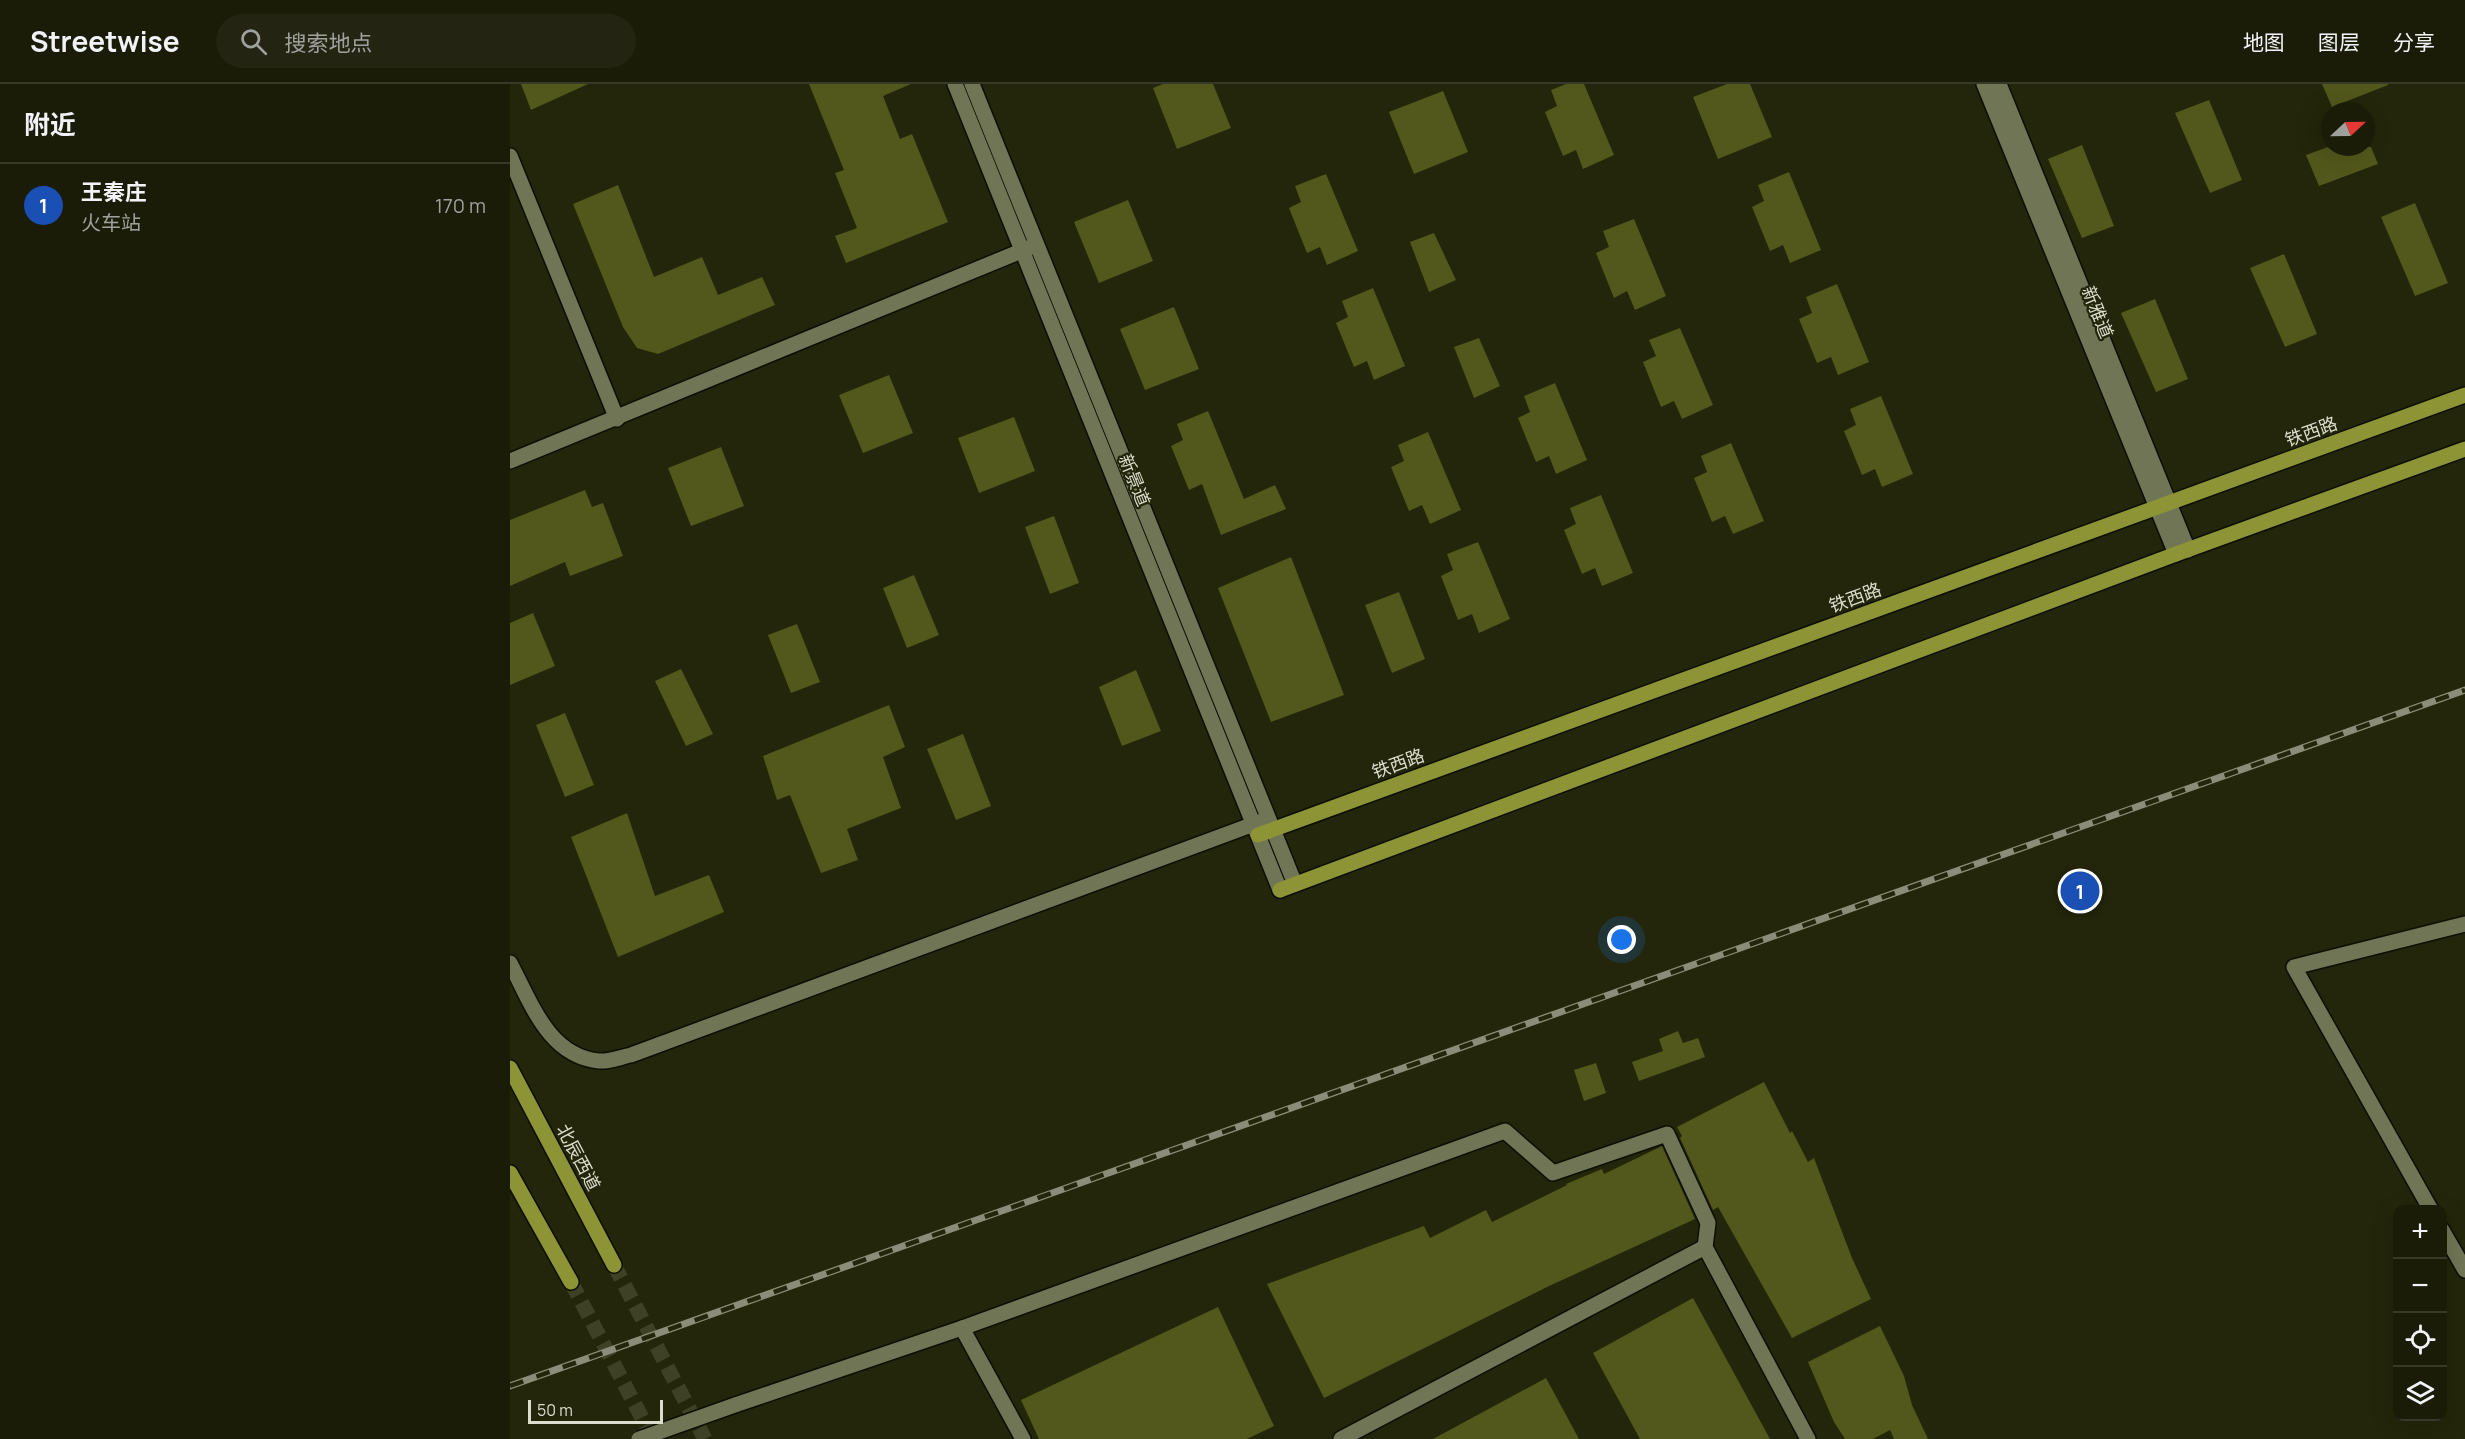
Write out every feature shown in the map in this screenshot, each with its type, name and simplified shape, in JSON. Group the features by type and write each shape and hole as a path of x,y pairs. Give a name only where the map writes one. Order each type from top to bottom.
{"main road":[{"name":"铁西路","path":"1263,827 2163,506 2465,395"},
{"path":"1280,890 2182,552 2465,449"},
{"name":"北辰西道","path":"510,1068 614,1265"},
{"path":"510,1173 571,1282"}],"street":[{"name":"新景道","path":"955,84 1022,251 1263,827 1294,884"},
{"name":"新景道","path":"972,84 1037,245 1263,827 1280,890"},
{"name":"新雅道","path":"1984,84 2182,552"},
{"name":"新雅道","path":"1999,84 2163,506"},
{"path":"510,156 617,419"},
{"path":"510,461 1037,245"},
{"path":"510,963 549,1035 564,1048 580,1056 601,1061 631,1055 1263,827"},
{"path":"2429,1205 2294,967 2465,924"},
{"path":"639,1439 962,1328 1504,1131 1553,1173 1667,1134 1708,1222 1705,1247 1808,1439"},
{"path":"2447,1239 2465,1270"},
{"path":"1341,1439 1705,1247"},
{"path":"962,1328 1023,1439"}],"building":[{"path":"521,84 588,84 531,110"},
{"path":"809,84 911,84 883,96 900,139 912,134 948,222 846,263 835,236 857,228 835,173 844,170"},
{"path":"1163,84 1213,84 1231,128 1177,149 1153,88"},
{"path":"1566,84 1584,84 1614,155 1583,169 1576,150 1563,156 1545,112 1557,106 1551,90"},
{"path":"1727,84 1750,84 1772,137 1718,159 1693,97"},
{"path":"2322,84 2388,84 2345,102 2330,102"},
{"path":"1443,91 1468,152 1414,174 1389,112"},
{"path":"2209,100 2242,180 2210,193 2175,113"},
{"path":"2082,145 2114,226 2082,238 2048,159"},
{"path":"2321,150 2321,156 2375,156 2378,164 2319,186 2306,155"},
{"path":"1789,172 1821,250 1790,263 1783,245 1770,251 1752,207 1764,201 1758,185"},
{"path":"1326,174 1358,251 1327,265 1320,247 1307,253 1289,208 1301,202 1295,186"},
{"path":"618,185 654,277 702,257 718,295 762,277 775,305 658,354 637,348 623,327 573,204"},
{"path":"1128,200 1153,261 1099,283 1074,222"},
{"path":"2415,203 2448,283 2415,296 2381,217"},
{"path":"1634,219 1666,296 1635,310 1627,291 1614,298 1596,253 1609,247 1603,231"},
{"path":"1434,233 1456,280 1429,292 1410,242"},
{"path":"2284,254 2317,334 2285,347 2250,268"},
{"path":"1837,284 1869,362 1838,375 1831,357 1817,363 1799,319 1812,313 1806,297"},
{"path":"1373,288 1405,366 1374,380 1367,361 1354,367 1336,323 1348,317 1342,301"},
{"path":"2155,299 2188,379 2156,392 2121,313"},
{"path":"1174,307 1199,369 1145,390 1120,329"},
{"path":"1680,328 1713,405 1682,419 1674,401 1661,407 1643,362 1656,356 1649,340"},
{"path":"1479,338 1500,386 1474,398 1454,347"},
{"path":"889,375 913,433 863,453 839,395"},
{"path":"1555,383 1587,460 1556,474 1549,456 1536,462 1518,418 1530,412 1524,396"},
{"path":"1881,396 1913,474 1882,487 1875,469 1862,475 1844,431 1856,425 1850,409"},
{"path":"1208,411 1244,499 1275,485 1286,509 1221,535 1202,484 1189,490 1171,446 1183,440 1177,424"},
{"path":"1014,417 1035,471 979,493 958,438"},
{"path":"1428,432 1461,510 1430,524 1422,505 1409,511 1391,467 1404,461 1398,445"},
{"path":"1731,443 1764,521 1733,534 1725,516 1712,522 1694,478 1707,472 1701,456"},
{"path":"721,447 744,506 691,526 668,468"},
{"path":"585,490 592,507 603,503 623,556 570,576 565,562 510,586 510,520"},
{"path":"1601,495 1633,573 1602,586 1595,568 1582,574 1564,530 1576,524 1570,508"},
{"path":"1054,516 1079,583 1050,594 1025,527"},
{"path":"1478,542 1510,619 1479,633 1472,614 1458,620 1441,576 1453,570 1447,554"},
{"path":"1291,557 1344,695 1271,722 1218,588"},
{"path":"914,575 939,635 907,648 883,588"},
{"path":"1399,592 1425,659 1392,673 1365,605"},
{"path":"533,613 555,666 510,685 510,623"},
{"path":"797,624 820,682 791,693 768,635"},
{"path":"681,669 713,734 686,746 655,681"},
{"path":"1136,670 1161,731 1122,746 1099,687"},
{"path":"889,705 905,747 883,757 901,808 847,829 858,860 821,873 790,795 777,800 763,756"},
{"path":"565,713 594,785 565,797 536,725"},
{"path":"963,734 991,806 956,820 927,749"},
{"path":"627,813 655,896 709,875 724,912 618,957 571,837"},
{"path":"1678,1031 1683,1043 1698,1038 1705,1057 1639,1081 1632,1062 1663,1051 1659,1039"},
{"path":"1596,1063 1606,1093 1584,1101 1574,1070"},
{"path":"1764,1082 1808,1162 1814,1158 1852,1258 1871,1299 1792,1338 1718,1207 1713,1210 1677,1127"},
{"path":"1662,1146 1695,1219 1547,1287 1324,1398 1267,1284 1424,1226 1430,1238 1486,1210 1492,1222 1566,1184 1602,1169 1604,1174"},
{"path":"1693,1298 1770,1439 1640,1439 1593,1353"},
{"path":"1218,1307 1274,1426 1247,1439 1039,1439 1021,1400"},
{"path":"1880,1326 1904,1376 1912,1405 1928,1439 1894,1439 1890,1430 1873,1439 1845,1439 1834,1422 1808,1362"},
{"path":"1546,1378 1579,1439 1433,1439"}],"tunnel":[{"path":"614,1265 705,1439"},
{"path":"571,1282 653,1439"}],"railway":[{"path":"510,1386 2465,690"}],"place":[{"name":"王秦庄","path":"2080,891"}]}
